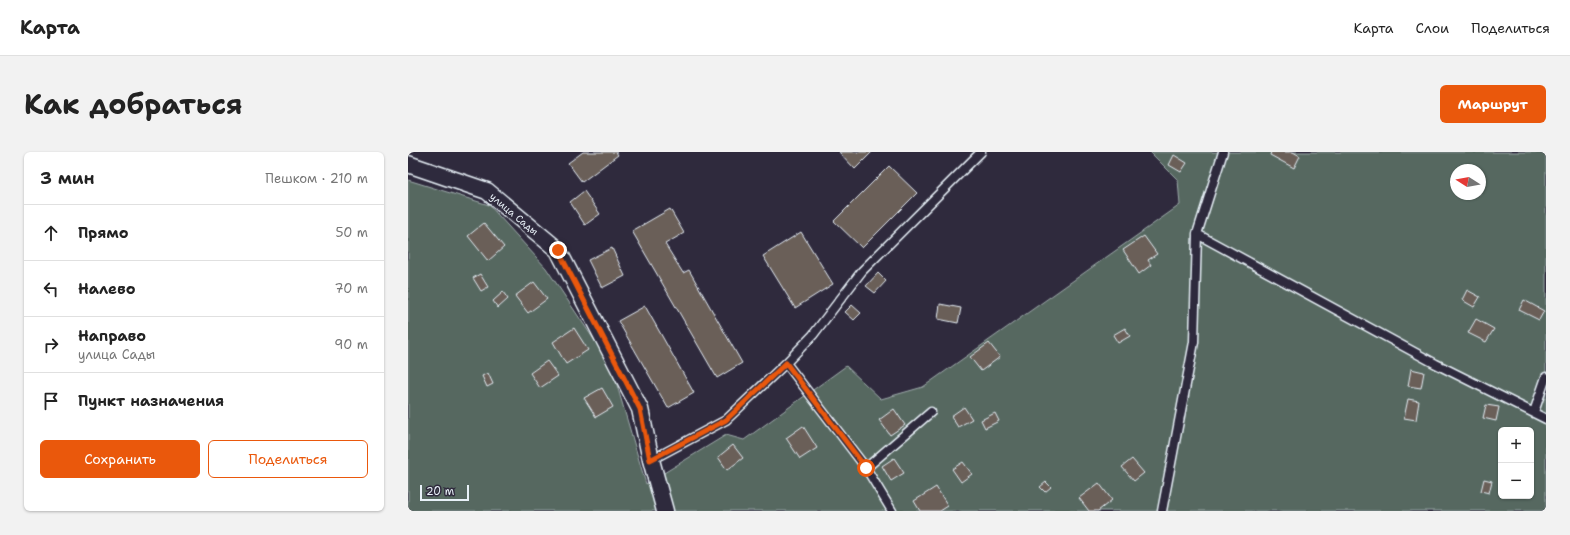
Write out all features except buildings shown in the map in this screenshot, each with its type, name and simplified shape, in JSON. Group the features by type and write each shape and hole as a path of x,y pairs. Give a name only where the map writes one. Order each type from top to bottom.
{"street":[{"name":"улица Сады","path":"408,164 487,191 558,250 640,409 650,460 666,511"}],"lane":[{"path":"650,460 726,420 813,336 862,271 981,152"},
{"path":"1162,511 1194,342 1197,234 1223,152"},
{"path":"1197,234 1436,364 1546,419"},
{"path":"786,363 866,468 892,511"},
{"path":"1534,412 1546,377"},
{"path":"866,468 931,412"}],"green space":[{"path":"1150,152 1546,152 1546,511 408,511 408,180 489,205 546,268 611,365 646,484 726,435 744,440 846,366 881,399 923,387 1180,205 1178,180"}],"route":[{"path":"558,250 640,409 650,460 726,420 786,363 866,468"}]}
